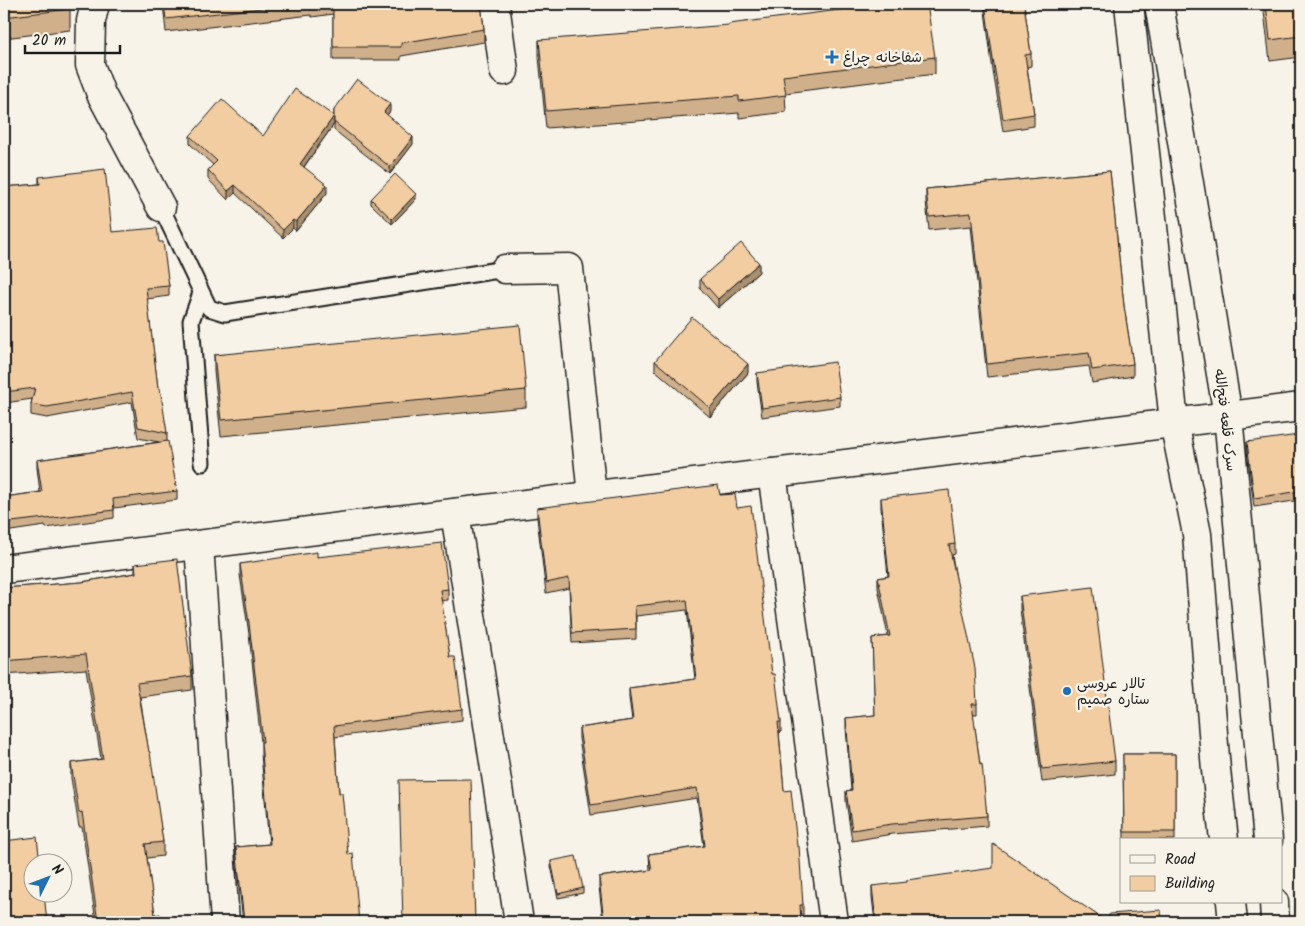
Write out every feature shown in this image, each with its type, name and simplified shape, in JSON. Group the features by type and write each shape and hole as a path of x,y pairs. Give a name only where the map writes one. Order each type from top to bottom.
{"street":[{"path":"95,4 91,21 90,65 102,94 161,207"},
{"path":"495,4 504,71"},
{"path":"1129,4 1174,422 1197,534 1215,760 1224,838"},
{"name":"سرک قلعه فتح‌الله","path":"1159,4 1228,416 1268,838"},
{"path":"505,269 569,268 592,496"},
{"path":"4,569 1301,407"},
{"path":"772,473 834,922"},
{"path":"454,513 519,922"},
{"path":"199,545 224,922"},
{"path":"1231,904 1233,922"},
{"path":"1274,904 1275,922"}],"lane":[{"path":"161,207 209,308 225,313 505,269"},
{"path":"201,293 191,321 202,463"}],"building":[{"path":"4,4 70,4 70,9 4,17"},
{"path":"164,4 296,4 166,19"},
{"path":"333,4 481,4 484,29 401,43 401,47 333,47"},
{"path":"886,4 927,4 935,57 783,76 786,95 739,101 739,96 546,111 539,40 729,25"},
{"path":"985,4 1024,4 1031,54 1025,55 1034,114 1003,119"},
{"path":"1266,4 1301,4 1301,36 1270,40"},
{"path":"357,79 390,104 384,112 413,137 390,167 334,122 334,110"},
{"path":"295,89 334,116 300,164 327,185 296,222 293,220 283,230 235,185 228,191 208,170 217,161 190,136 222,99 263,136"},
{"path":"105,169 112,232 157,228 159,242 163,242 169,286 146,288 158,388 160,388 167,433 138,427 132,392 47,407 31,404 35,388 5,392 4,187 40,184 39,177"},
{"path":"1110,171 1124,306 1133,364 1092,370 1089,353 987,364 971,213 929,217 926,189"},
{"path":"395,174 416,194 392,219 371,199"},
{"path":"741,243 759,263 718,299 700,279"},
{"path":"692,317 748,364 710,408 655,361"},
{"path":"520,325 526,390 221,420 214,355"},
{"path":"835,362 840,397 762,408 757,373"},
{"path":"1299,435 1301,491 1254,498 1247,442"},
{"path":"168,441 177,491 113,499 114,510 4,523 4,497 42,492 37,460"},
{"path":"718,485 720,495 735,494 737,508 751,506 772,674 775,674 781,722 778,722 784,791 791,790 797,846 799,846 803,905 800,905 801,922 604,922 599,877 652,870 649,854 705,846 697,788 591,805 579,728 633,720 629,688 696,679 687,600 635,606 636,629 572,633 569,578 546,583 537,508"},
{"path":"949,490 955,544 949,545 975,668 977,704 972,704 980,765 982,764 987,816 892,824 852,830 846,791 852,790 846,718 875,715 872,638 890,636 878,578 889,576 881,498"},
{"path":"442,543 448,589 440,590 450,657 455,657 462,709 334,726 339,793 342,793 348,854 353,853 359,922 244,922 236,847 270,844 261,742 263,742 240,564 317,552 317,557"},
{"path":"1301,555 1301,594 1295,556"},
{"path":"177,559 192,676 137,683 150,752 163,842 145,844 155,915 160,914 162,922 98,922 82,812 79,813 71,763 103,759 86,654 4,661 4,588 82,582 136,573 135,564"},
{"name":"تالار عروسی ستاره صمیم","path":"1093,587 1115,761 1042,769 1020,596"},
{"path":"1123,754 1175,754 1175,832 1124,832"},
{"path":"471,779 475,922 403,922 399,780"},
{"path":"37,837 39,854 22,854 22,904 45,904 47,922 4,922 4,841"},
{"path":"993,844 1106,921 1110,914 1161,910 1162,922 876,922 872,886 993,868"},
{"path":"576,856 583,888 558,894 551,861"}],"place":[{"name":"شفاخانه چراغ","path":"832,57"},
{"name":"تالار عروسی ستاره صمیم","path":"1067,691"}]}
